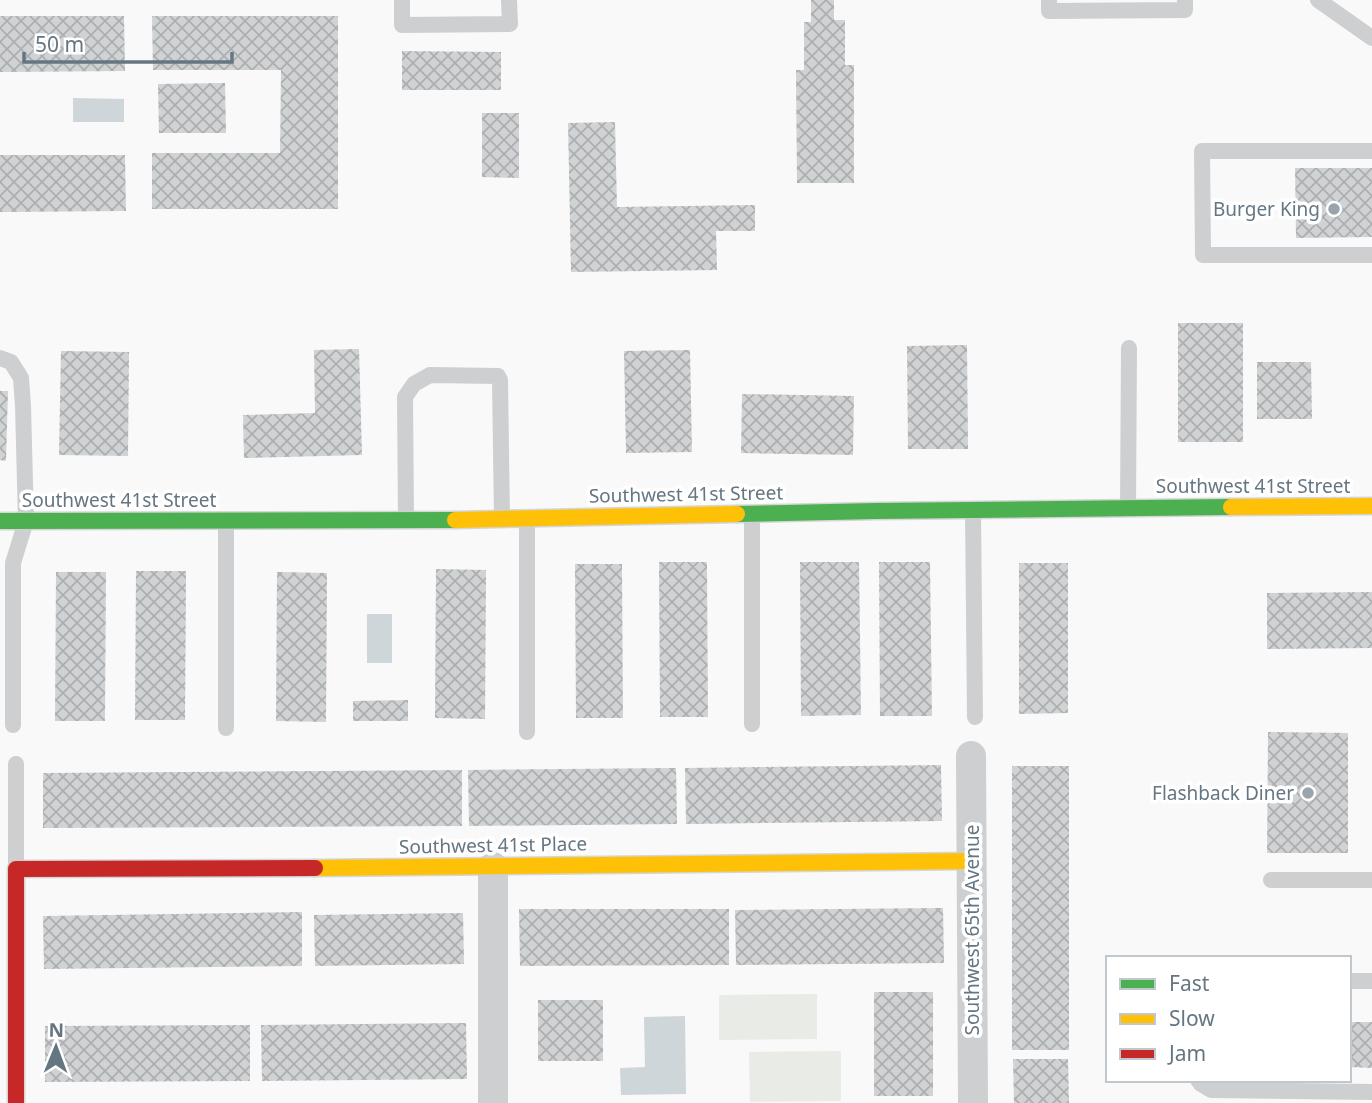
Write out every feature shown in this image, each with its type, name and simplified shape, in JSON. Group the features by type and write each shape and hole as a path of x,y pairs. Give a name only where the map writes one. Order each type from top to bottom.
{"street":[{"name":"Southwest 41st Street","path":"0,521 502,520 973,510 1372,506"},
{"name":"Southwest 65th Avenue","path":"971,756 973,1103"},
{"name":"Southwest 41st Place","path":"16,869 971,861"},
{"path":"493,867 494,1103"},
{"path":"16,869 16,1103"}],"lane":[{"path":"402,0 402,25 416,25 510,24 509,0"},
{"path":"1049,0 1049,12 1185,10 1185,0"},
{"path":"1318,0 1372,38"},
{"path":"1372,151 1202,151 1203,255 1372,255"},
{"path":"1128,508 1129,348"},
{"path":"0,358 10,362 21,378 26,521 13,563 13,725"},
{"path":"406,520 405,397 414,384 430,375 498,376 500,380 502,520"},
{"path":"973,510 975,717"},
{"path":"752,514 752,724"},
{"path":"527,519 527,732"},
{"path":"226,521 226,728"},
{"path":"16,764 16,869"},
{"path":"1271,880 1372,880"},
{"path":"1351,981 1372,981"},
{"path":"1200,1082 1212,1090 1372,1092"}],"shaded area":[{"path":"73,98 124,99 124,122 73,122"},
{"path":"367,614 392,614 392,663 367,663"},
{"path":"817,994 817,1039 719,1040 719,995"},
{"path":"685,1016 686,1094 621,1095 620,1068 645,1067 644,1017"},
{"path":"841,1051 841,1101 750,1102 749,1052"}],"building":[{"path":"811,0 834,0 834,20 845,20 845,65 854,65 854,183 797,183 796,70 804,70 804,22 811,22"},
{"path":"0,16 124,16 125,71 0,72"},
{"path":"152,16 338,16 338,209 152,209 152,153 280,153 281,70 153,70"},
{"path":"402,51 501,52 501,90 402,90"},
{"path":"225,83 226,133 159,133 158,84"},
{"path":"482,113 519,113 519,178 482,177"},
{"path":"615,122 617,207 755,205 755,231 716,231 717,270 571,272 568,123"},
{"path":"0,155 125,155 126,211 0,212"},
{"name":"Burger King","path":"1295,168 1372,168 1372,237 1296,238"},
{"path":"1178,323 1243,323 1243,442 1178,442"},
{"path":"967,345 968,449 908,449 907,346"},
{"path":"359,349 362,455 244,458 243,415 315,413 314,350"},
{"path":"690,350 692,452 626,453 624,351"},
{"path":"61,351 129,352 128,456 59,455"},
{"path":"1257,362 1311,362 1312,419 1257,419"},
{"path":"0,391 8,391 6,461 0,460"},
{"path":"742,394 854,396 853,455 741,453"},
{"path":"659,562 707,562 708,717 660,717"},
{"path":"800,562 859,562 861,715 801,716"},
{"path":"879,562 930,562 932,716 880,716"},
{"path":"1019,563 1068,563 1068,713 1019,714"},
{"path":"575,564 622,564 623,718 576,718"},
{"path":"436,569 486,570 485,719 435,718"},
{"path":"136,571 186,571 185,720 135,720"},
{"path":"56,572 106,572 105,721 55,721"},
{"path":"277,572 327,573 326,722 276,721"},
{"path":"1372,592 1372,648 1267,649 1267,593"},
{"path":"408,700 408,721 353,721 353,701"},
{"name":"Flashback Diner","path":"1268,732 1348,733 1348,853 1267,853"},
{"path":"941,765 942,821 686,824 685,768"},
{"path":"1012,766 1069,766 1069,1050 1012,1050"},
{"path":"676,768 677,824 469,826 468,770"},
{"path":"462,770 462,826 43,828 43,773"},
{"path":"943,908 944,963 736,965 735,910"},
{"path":"519,909 729,909 729,965 520,966"},
{"path":"302,912 302,966 44,969 43,916"},
{"path":"463,913 464,964 315,966 314,915"},
{"path":"874,992 933,992 933,1096 874,1096"},
{"path":"538,1000 603,1000 603,1061 538,1061"},
{"path":"1351,1022 1372,1022 1372,1068 1351,1067"},
{"path":"466,1023 467,1079 262,1081 261,1025"},
{"path":"250,1025 250,1081 45,1082 45,1026"},
{"path":"1013,1059 1068,1059 1069,1103 1014,1103"}],"traffic: fast":[{"path":"737,514 1231,507"},
{"path":"0,521 455,520"}],"traffic: slow":[{"path":"1231,507 1372,506"},
{"path":"455,520 737,514"},
{"path":"315,868 971,861"}],"traffic: jam":[{"path":"16,1103 16,869 315,868"}],"place":[{"name":"Burger King","path":"1334,209"},
{"name":"Flashback Diner","path":"1308,793"}]}
